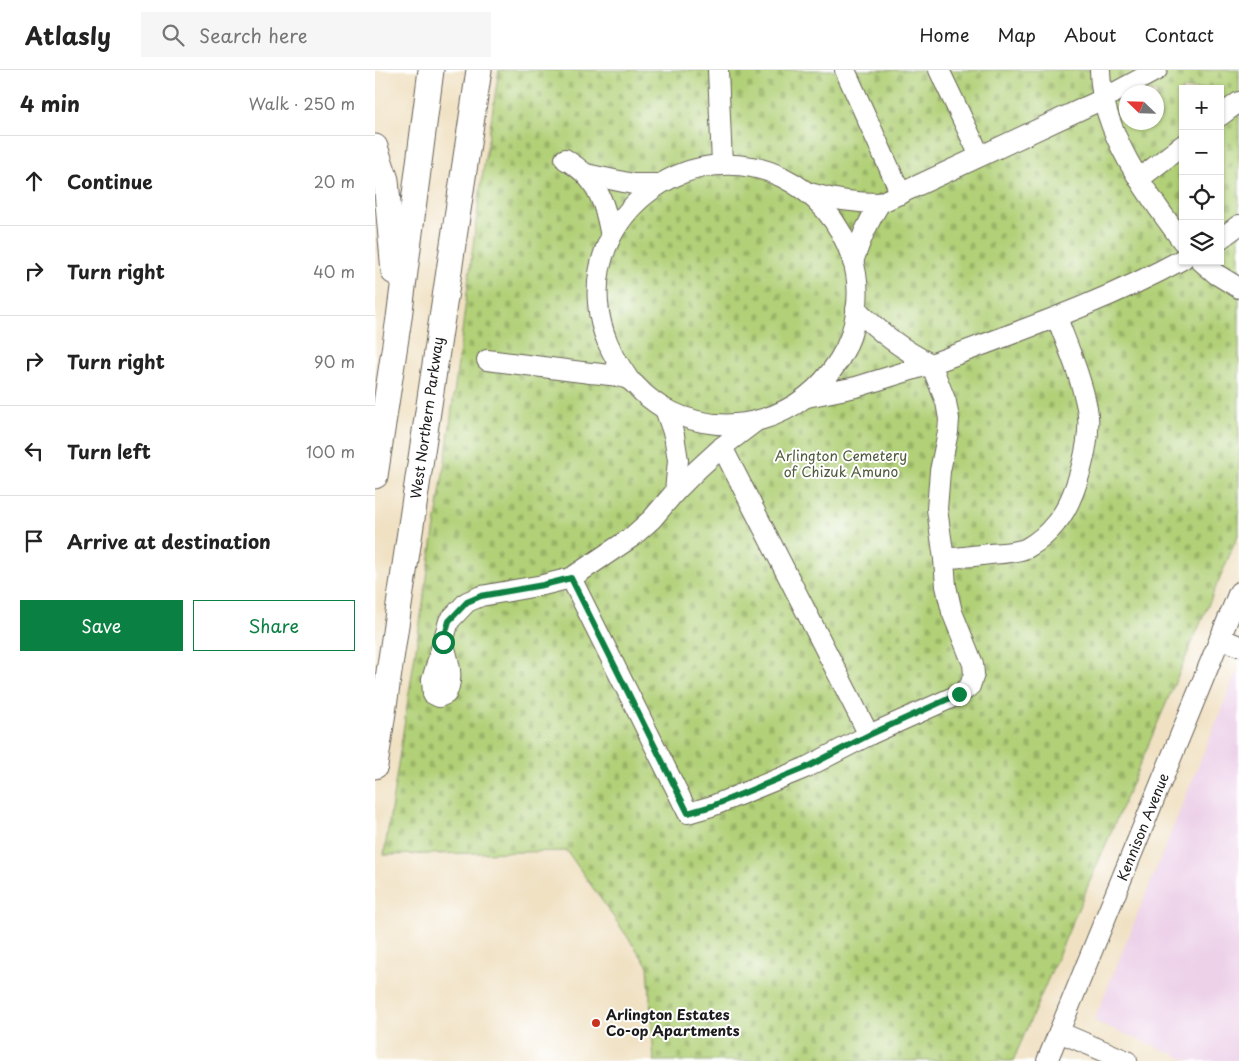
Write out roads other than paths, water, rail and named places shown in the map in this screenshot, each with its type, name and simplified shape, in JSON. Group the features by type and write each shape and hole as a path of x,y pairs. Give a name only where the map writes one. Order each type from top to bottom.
{"main road":[{"path":"375,476 399,318 431,70"},
{"name":"West Northern Parkway","path":"375,766 479,70"},
{"path":"375,147 386,180 399,318"}],"street":[{"path":"718,70 722,164"},
{"path":"845,70 901,194"},
{"path":"939,70 980,156"},
{"path":"1100,70 1103,99 1112,128 1139,179 1179,236"},
{"path":"809,194 838,201 880,203 1103,99 1157,70"},
{"path":"1224,113 1239,102"},
{"path":"1139,179 1179,148"},
{"path":"565,159 586,174 600,196 607,213 611,237"},
{"path":"722,164 744,165 772,172 794,182 828,212 843,236 853,262 857,287 856,309 851,335 841,357 831,373 807,397 780,413 757,421 724,425 693,420 665,409 645,395 628,378 613,357 602,330 598,302 599,276 605,250 623,217 637,201 658,184 693,169 722,164"},
{"path":"586,174 633,184 658,184"},
{"path":"853,262 860,238 880,203"},
{"path":"1224,236 1239,225"},
{"path":"807,397 855,387 931,364 1057,318 1179,261"},
{"path":"1206,265 1216,274 1239,288"},
{"path":"571,578 688,813 712,806 805,768 869,735 959,694 970,686 974,674 973,664 952,612 946,586 937,510 938,489 949,419 945,402 931,364 907,352 880,332 856,309"},
{"path":"944,559 1009,553 1027,548 1057,522 1071,498 1085,449 1089,427 1082,388 1057,318"},
{"path":"487,360 628,378"},
{"path":"665,409 674,434 678,460 675,492"},
{"path":"443,642 449,621 467,602 481,596 571,578 633,537 652,519 675,492 722,447 757,421"},
{"path":"722,447 869,735"},
{"name":"Kennison Avenue","path":"1047,1061 1239,592"},
{"path":"1220,638 1239,646"},
{"path":"1059,1032 1127,1061"}],"place":[{"name":"Arlington Estates Co-op Apartments","path":"596,1023"}],"park label":[{"name":"Arlington Cemetery of Chizuk Amuno","path":"841,464"}]}
